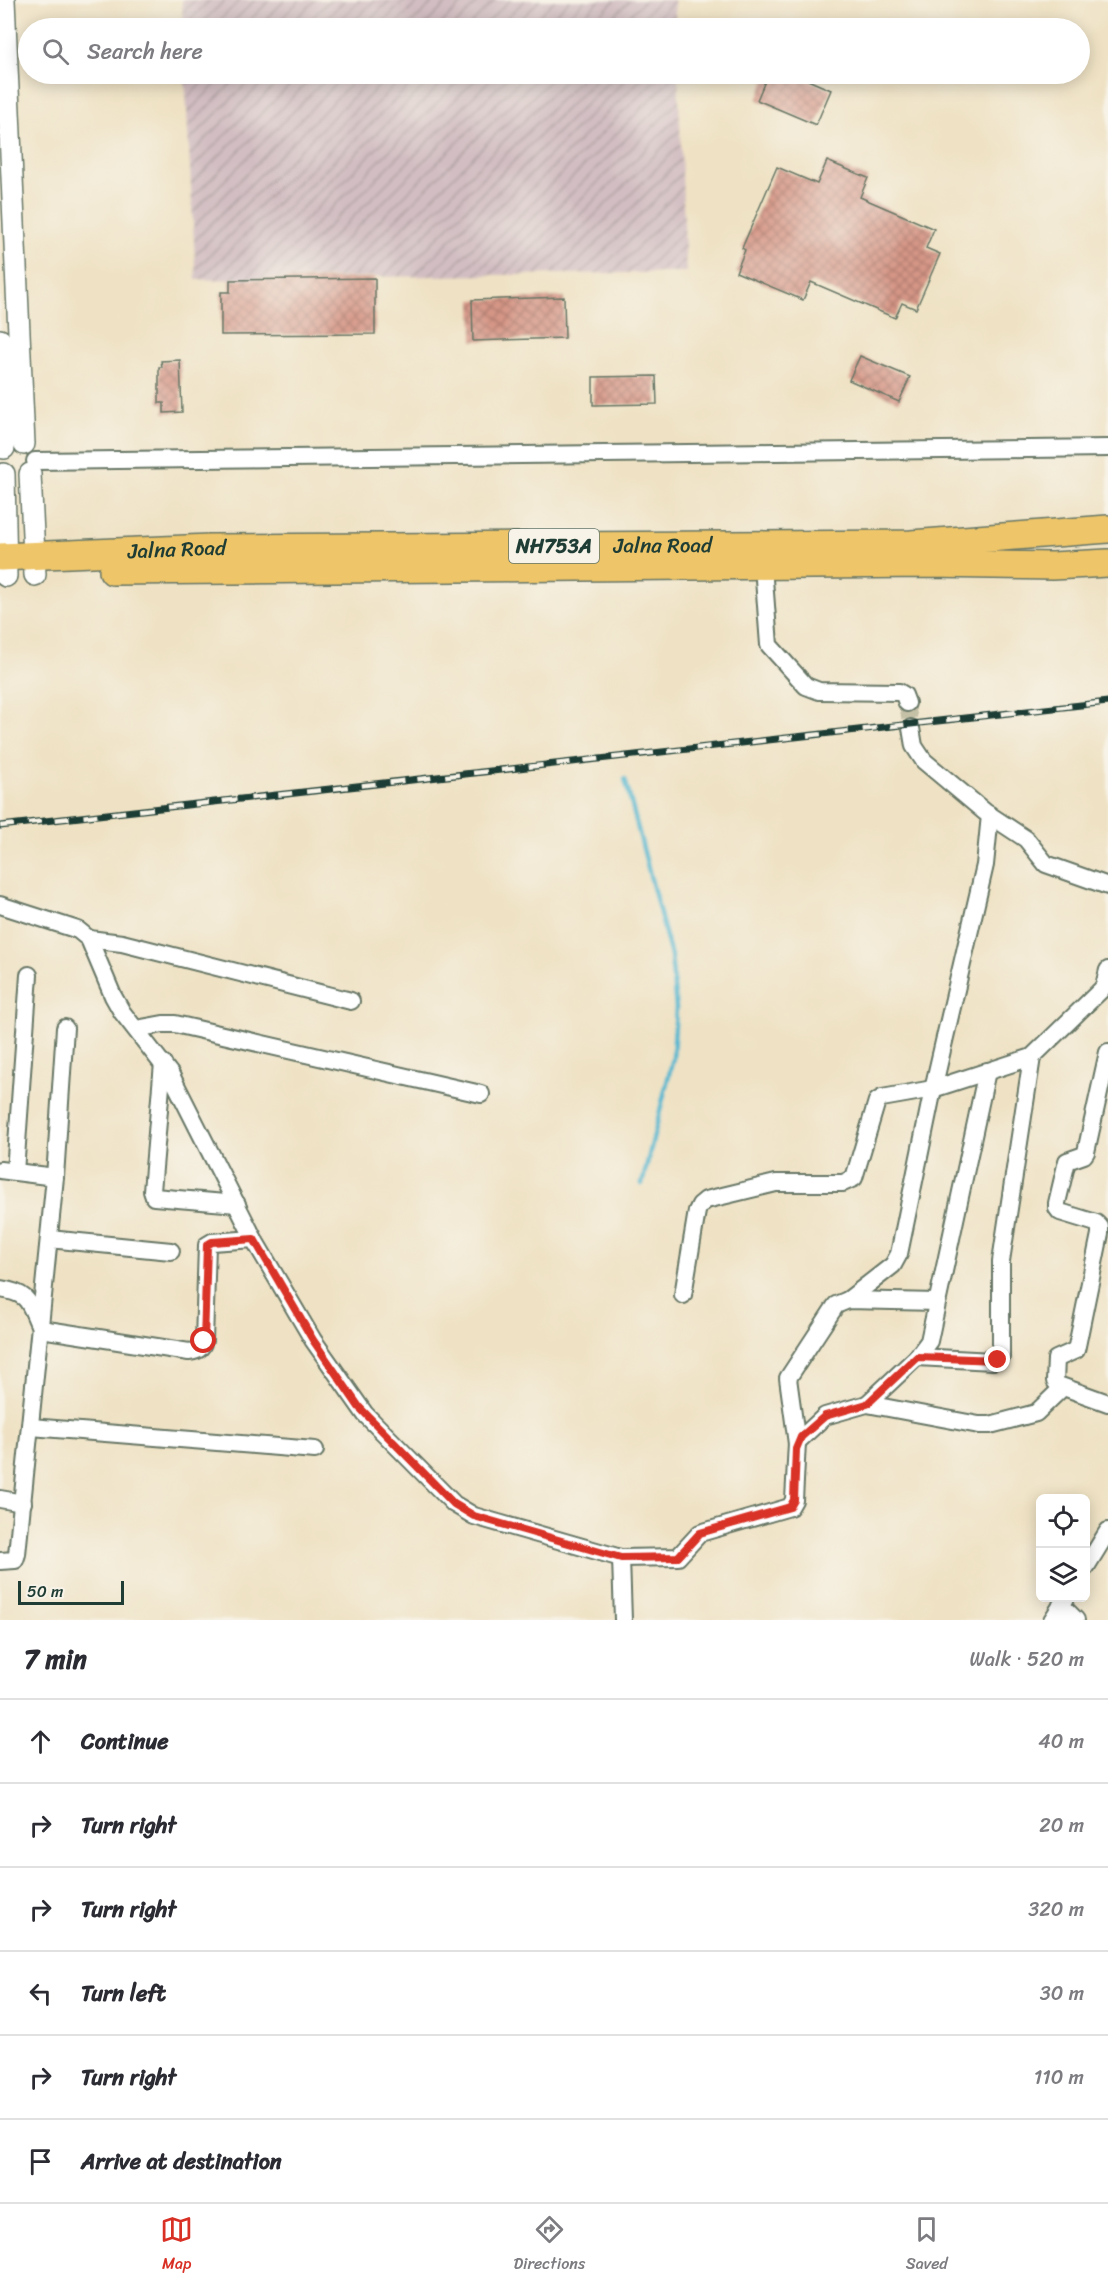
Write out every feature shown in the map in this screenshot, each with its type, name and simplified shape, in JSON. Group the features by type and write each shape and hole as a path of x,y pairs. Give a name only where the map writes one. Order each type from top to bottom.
{"highway":[{"name":"Jalna Road","path":"3,567 209,548 911,544 1108,529"},
{"name":"Jalna Road","path":"34,565 146,570 1052,566 1108,563"}],"street":[{"path":"3,567 14,461 4,0"},
{"path":"0,340 14,461 34,565"},
{"path":"14,461 1108,448"},
{"path":"763,566 769,645 806,686 819,691 899,692 904,695 907,703"},
{"path":"911,728 914,746 924,761 990,815 1026,839 1046,864 1108,886"},
{"path":"0,905 78,930 89,939 113,996 171,1075 254,1239 313,1340 359,1407 454,1504 474,1516 621,1558 678,1557 700,1533 790,1507 794,1500 797,1444 788,1378 836,1305 848,1300 896,1260 985,865 990,815"},
{"path":"89,939 116,941 351,1001"},
{"path":"683,1295 698,1211 700,1205 706,1200 776,1184 843,1184 850,1182 854,1178 877,1101 882,1098 933,1089 1032,1057 1101,990 1108,970"},
{"path":"29,975 7,1171 55,1177"},
{"path":"136,1029 162,1023 175,1024 481,1094"},
{"path":"0,1561 15,1560 17,1554 55,1177 65,1028"},
{"path":"1108,1052 1086,1152 1084,1155 1067,1161 1057,1203 1060,1212 1096,1223 1100,1227 1100,1234 1077,1346 1072,1352 1058,1356 1054,1362 1056,1381 1062,1388 1108,1403"},
{"path":"917,1357 993,1361 1001,1357 1001,1261 1032,1057"},
{"path":"163,1063 152,1191 154,1197 237,1204"},
{"path":"867,1404 917,1357 929,1341 987,1071"},
{"path":"49,1239 171,1251"},
{"path":"41,1329 189,1352 197,1351 204,1341 207,1245 212,1242 254,1239"},
{"path":"0,1289 15,1291 25,1297 41,1329"},
{"path":"848,1300 937,1302"},
{"path":"797,1444 801,1437 825,1416 867,1404 984,1426 1036,1413 1042,1410 1062,1388"},
{"path":"31,1427 315,1450"},
{"path":"0,1499 23,1503"},
{"path":"1090,1560 1108,1531"},
{"path":"621,1558 623,1620"},
{"path":"1052,1620 1063,1602"},
{"path":"1065,1602 1076,1620"}],"shaded area":[{"path":"182,0 674,0 675,18 183,18"},
{"path":"186,84 678,84 686,272 196,280"}],"building":[{"path":"764,84 817,84 831,90 816,125 757,100"},
{"path":"827,161 868,178 860,197 934,229 926,248 940,254 916,309 902,303 895,318 811,282 803,300 736,272 745,250 742,248 777,167 817,184"},
{"path":"375,278 375,334 221,335 221,292 230,292 230,280"},
{"path":"564,297 565,338 473,341 472,300"},
{"path":"860,356 910,377 899,402 849,380"},
{"path":"180,360 182,412 164,413 164,403 159,403 159,367 162,367 161,361"},
{"path":"656,376 657,404 593,405 593,377"}],"waterway":[{"path":"625,779 671,956 676,1008 673,1058 642,1184"}],"tunnel":[{"path":"907,703 911,728"}],"railway":[{"path":"0,826 1108,702"}],"route":[{"path":"204,1341 207,1245 212,1242 254,1239 313,1340 359,1407 454,1504 474,1516 621,1558 644,1559 678,1557 683,1555 696,1535 700,1533 790,1507 794,1500 797,1442 801,1437 825,1416 867,1404 917,1357 998,1360"}]}
